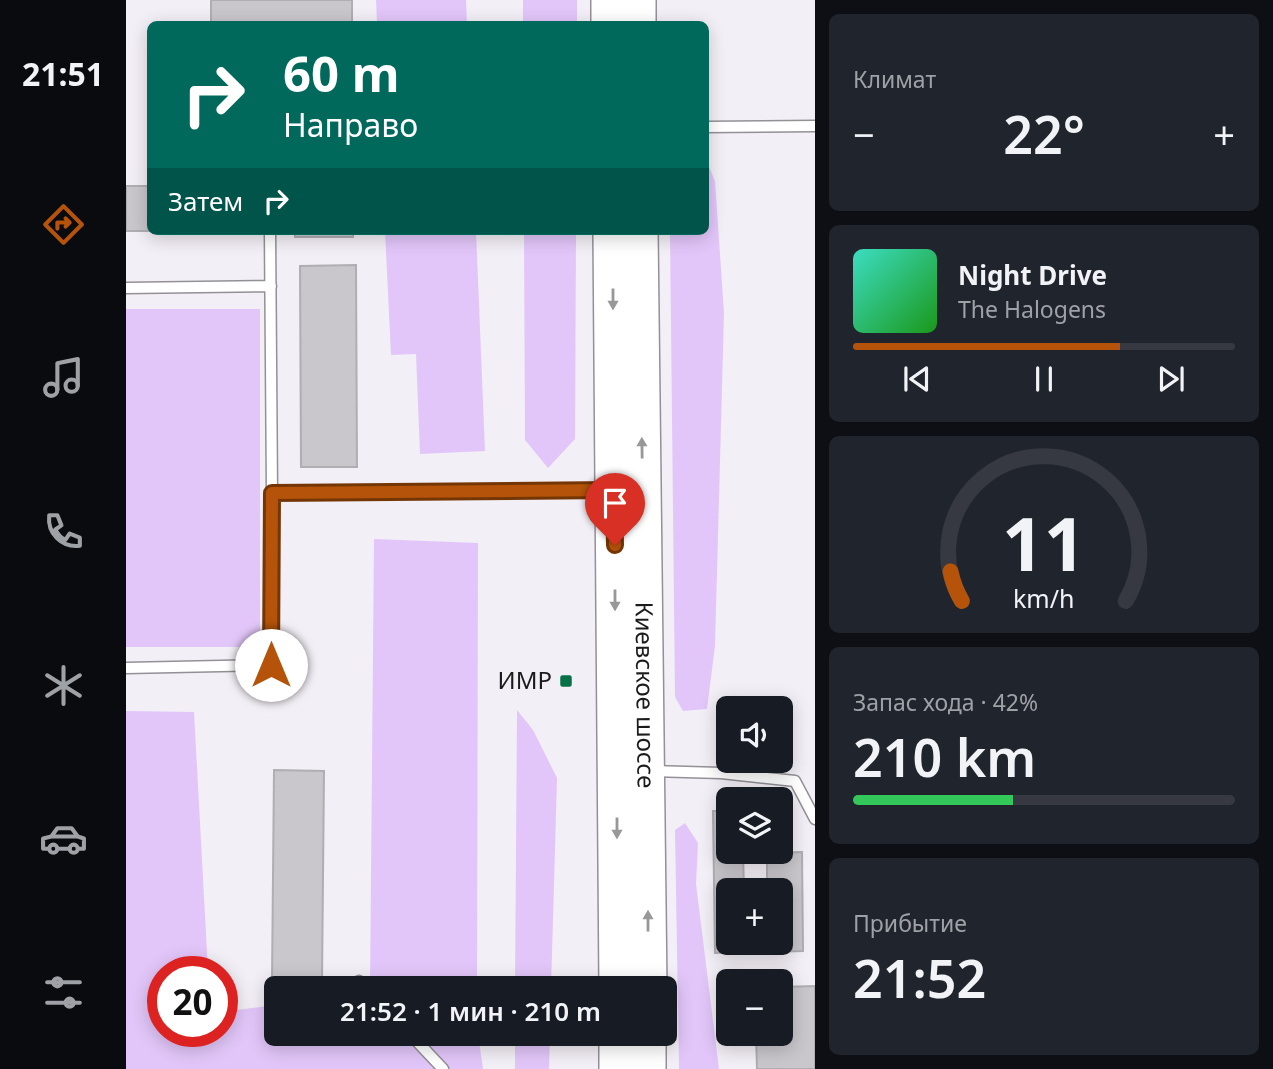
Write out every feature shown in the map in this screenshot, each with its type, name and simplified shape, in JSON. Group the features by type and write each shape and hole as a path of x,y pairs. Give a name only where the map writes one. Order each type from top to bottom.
{"highway":[{"path":"610,0 610,21"},
{"path":"637,0 637,21"},
{"name":"Киевское шоссе","path":"612,235 618,976"},
{"name":"Киевское шоссе","path":"639,235 648,976"},
{"path":"618,1046 618,1069"},
{"path":"647,1046 647,1069"}],"lane":[{"path":"709,127 814,126"},
{"path":"126,668 271,665 270,235"},
{"path":"126,288 271,286"},
{"path":"272,493 614,490"},
{"path":"647,771 721,773 794,781 814,819"},
{"path":"421,1046 443,1069"}],"shaded area":[{"path":"376,0 466,0 467,21 377,21"},
{"path":"523,0 577,0 577,21 523,21"},
{"path":"709,167 715,181 724,313 715,646 707,709 683,711 675,697 670,235 709,235"},
{"path":"385,235 476,235 485,451 420,454 416,354 391,355"},
{"path":"524,235 576,235 575,439 548,468 525,440"},
{"path":"126,309 260,309 260,647 126,647"},
{"path":"374,539 478,543 477,976 370,976"},
{"path":"517,710 533,730 557,778 551,976 515,976"},
{"path":"126,711 194,712 207,956 147,956 147,1047 238,1047 238,1010 264,1007 264,1046 480,1046 483,1069 126,1069"},
{"path":"685,823 698,843 696,884 719,1069 679,1069 675,830"},
{"path":"515,1046 550,1046 549,1069 515,1069"}],"building":[{"path":"211,0 352,0 352,21 211,21"},
{"path":"126,186 147,186 147,231 126,231"},
{"path":"295,235 353,235 353,237"},
{"path":"356,265 357,467 301,467 300,266"},
{"path":"274,770 324,771 322,976 272,976"},
{"path":"713,811 716,811 716,864 743,864 744,878 716,878 715,953"},
{"path":"793,852 802,852 803,951 793,951 793,878 767,878 767,864 793,864"},
{"path":"815,986 815,1069 757,1069 756,1046 793,1046 793,987"}],"place":[{"name":"ИМР","path":"566,681"}],"route":[{"path":"271,665 272,493 614,490 615,545"}]}
